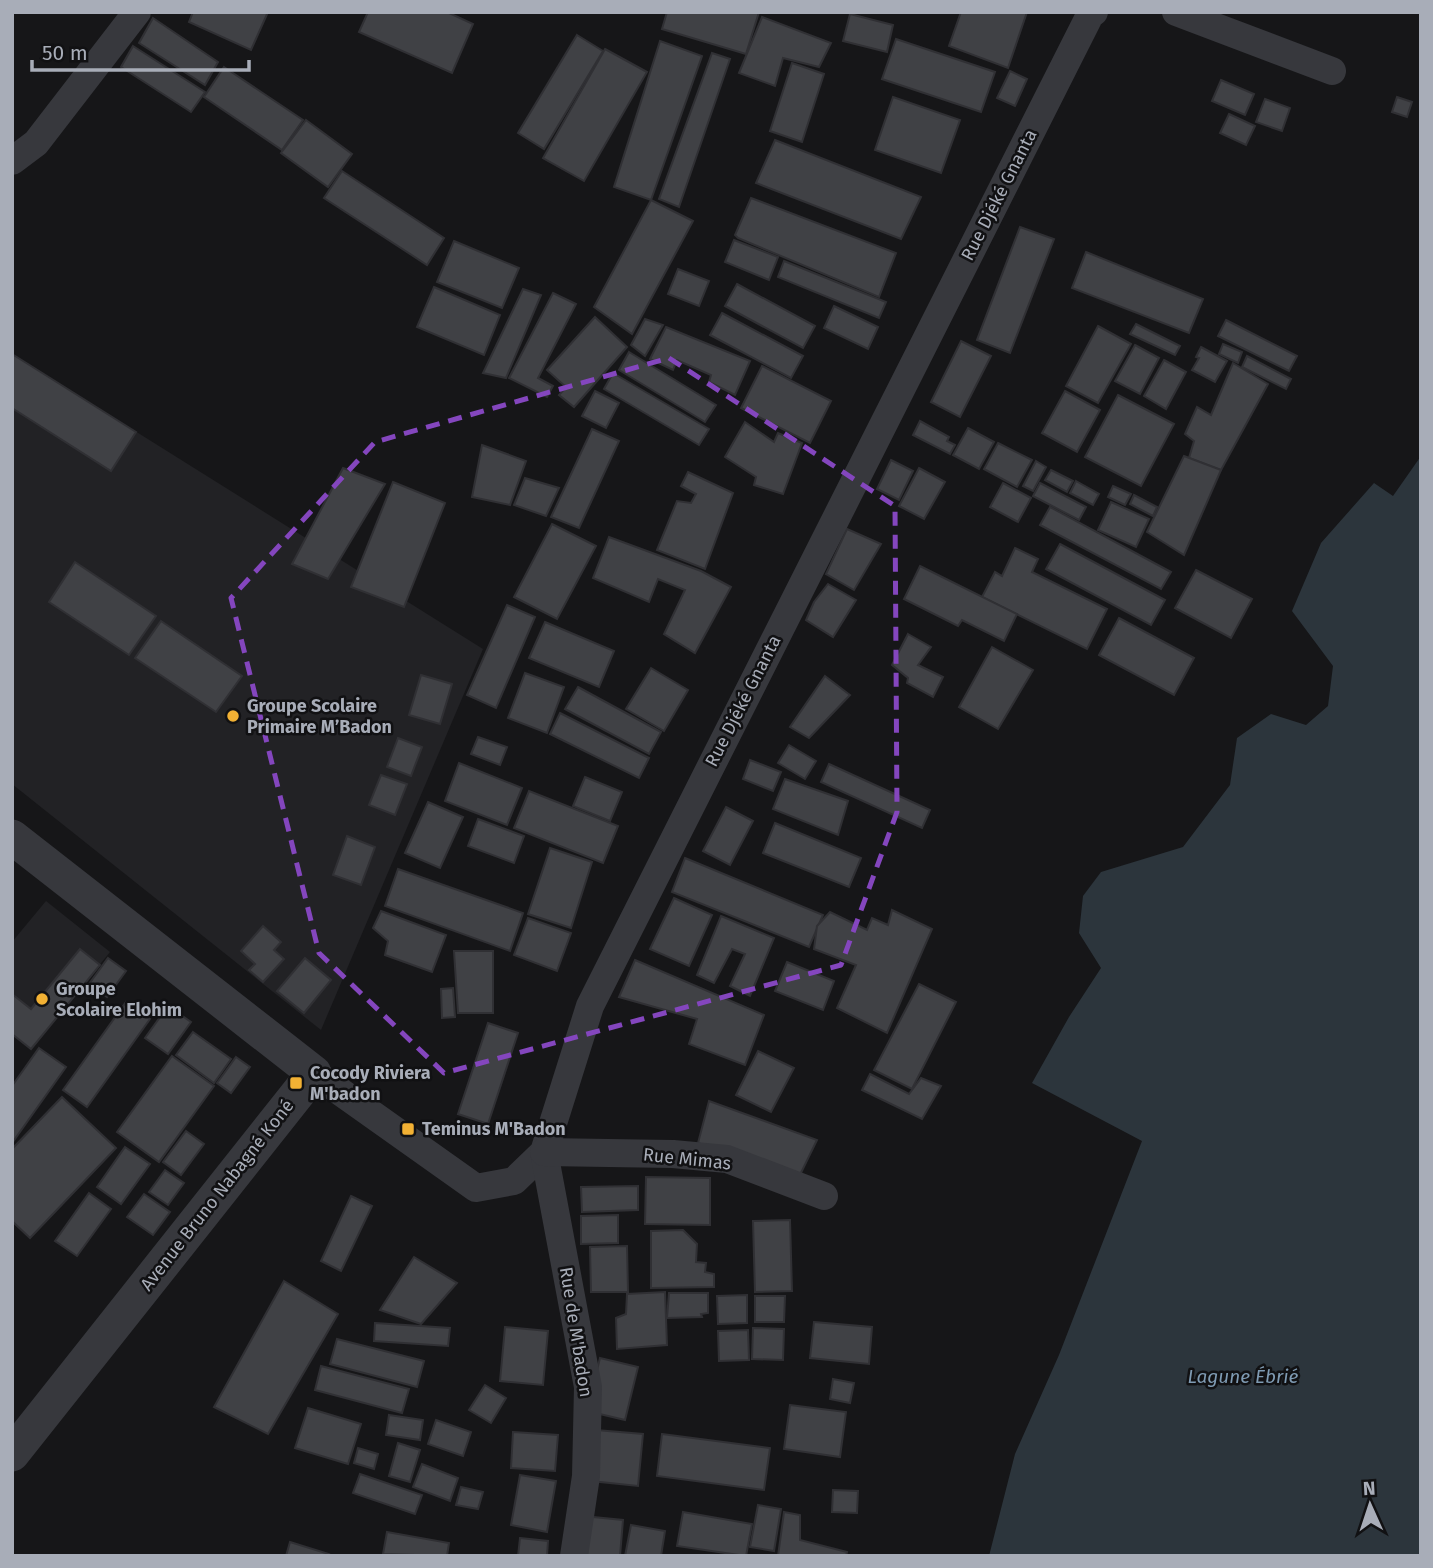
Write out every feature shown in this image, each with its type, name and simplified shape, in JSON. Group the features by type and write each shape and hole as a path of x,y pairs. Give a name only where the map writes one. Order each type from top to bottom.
{"street":[{"path":"12,161 36,143 137,12"},
{"name":"Rue Djéké Gnanta","path":"314,1073 477,1188 514,1181 544,1152 590,1006 1091,13 1094,12"},
{"path":"1176,12 1332,71"},
{"path":"12,837 314,1073"},
{"name":"Avenue Bruno Nabagné Koné","path":"12,1454 314,1073"},
{"name":"Rue Mimas","path":"544,1152 673,1154 727,1159 824,1196"},
{"name":"Rue de M'badon","path":"544,1152 588,1387 586,1476 574,1556"}],"highlighted area":[{"path":"669,358 895,506 897,812 841,965 444,1073 319,953 231,598 375,442"}],"shaded area":[{"name":"Groupe Scolaire Primaire M’Badon","path":"12,354 483,649 321,1030 12,784"},
{"name":"Groupe Scolaire Elohim","path":"46,901 110,952 31,1049 12,1034 12,942"}],"water":[{"name":"Lagune Ébrié","path":"1421,456 1421,1556 989,1556 1015,1454 1059,1355 1142,1141 1032,1083 1069,1017 1101,968 1079,933 1083,896 1101,872 1183,847 1230,785 1237,738 1271,714 1306,725 1328,706 1333,666 1292,611 1321,543 1374,483 1393,496"}],"building":[{"path":"193,12 268,12 251,50 189,22"},
{"path":"368,12 447,12 473,24 452,73 359,32"},
{"path":"667,12 759,12 746,54 662,29"},
{"path":"961,12 1027,12 1008,68 949,46"},
{"path":"850,14 893,25 887,52 843,41"},
{"path":"762,17 831,43 819,67 783,58 775,86 739,73"},
{"path":"153,18 218,62 205,85 139,43"},
{"path":"577,35 603,51 544,149 518,133"},
{"path":"896,39 995,72 981,112 882,79"},
{"path":"660,41 702,56 651,200 614,187"},
{"path":"133,46 205,92 191,112 121,67"},
{"path":"605,49 647,72 584,181 543,158"},
{"path":"712,53 730,59 679,207 659,199"},
{"path":"792,63 824,74 802,142 770,131"},
{"path":"224,67 303,120 282,150 204,97"},
{"path":"1010,71 1027,79 1015,106 997,98"},
{"path":"1221,80 1254,94 1245,115 1212,101"},
{"path":"893,97 960,120 941,173 875,150"},
{"path":"1397,97 1412,102 1407,117 1392,112"},
{"path":"1265,99 1290,108 1282,131 1256,122"},
{"path":"1229,114 1255,126 1246,145 1220,133"},
{"path":"306,120 352,154 328,187 281,153"},
{"path":"775,140 921,197 901,239 756,183"},
{"path":"342,171 444,238 427,265 324,198"},
{"path":"751,198 896,253 879,297 738,238 735,235"},
{"path":"651,200 693,221 632,334 594,307"},
{"path":"1020,227 1054,239 1010,353 977,340"},
{"path":"734,240 778,257 769,280 725,262"},
{"path":"454,241 519,268 502,308 437,282"},
{"path":"1086,252 1203,299 1189,333 1072,288"},
{"path":"784,261 886,302 879,318 778,277"},
{"path":"678,269 709,281 699,306 668,294"},
{"path":"737,284 815,326 803,348 725,306"},
{"path":"434,287 500,315 484,355 417,327"},
{"path":"523,289 541,295 506,378 483,373"},
{"path":"553,293 576,304 538,378 553,386 547,397 509,378"},
{"path":"834,306 878,327 868,349 824,328"},
{"path":"722,313 803,356 791,378 710,335"},
{"path":"595,317 627,347 574,407 559,395 566,387 547,370"},
{"path":"645,319 663,325 645,356 631,345"},
{"path":"1226,320 1297,356 1289,371 1218,336"},
{"path":"1136,324 1180,346 1175,355 1130,334"},
{"path":"1098,326 1131,344 1098,403 1066,386"},
{"path":"666,327 750,361 735,395 709,382 711,375 677,360 673,370 650,359"},
{"path":"961,341 991,356 960,417 931,402"},
{"path":"1223,344 1242,352 1238,363 1219,354"},
{"path":"1135,345 1159,358 1140,394 1115,381"},
{"path":"1201,347 1227,361 1215,382 1192,370 1199,358 1196,357"},
{"path":"629,352 716,405 705,422 619,370"},
{"path":"12,354 136,432 111,471 12,408"},
{"path":"1247,356 1291,379 1286,389 1242,367"},
{"path":"1164,360 1186,372 1166,409 1144,396"},
{"path":"1233,363 1268,384 1221,470 1189,458 1194,441 1185,434 1197,407 1211,415"},
{"path":"762,366 831,401 810,443 741,408"},
{"path":"613,373 709,429 699,445 604,389"},
{"path":"595,391 619,403 606,428 582,416"},
{"path":"1065,391 1100,410 1077,452 1042,433"},
{"path":"1118,395 1174,424 1141,486 1085,457"},
{"path":"920,421 949,437 947,441 955,445 950,454 913,435"},
{"path":"745,422 774,442 778,433 802,443 783,494 754,485 756,477 725,457"},
{"path":"968,428 994,442 979,469 953,455"},
{"path":"592,429 619,441 579,528 551,517"},
{"path":"998,443 1032,460 1017,487 984,469"},
{"path":"482,445 526,461 510,505 472,497"},
{"path":"1184,456 1221,470 1184,555 1147,532"},
{"path":"891,460 913,471 899,500 877,489"},
{"path":"1036,461 1046,467 1033,491 1023,486"},
{"path":"343,468 385,484 328,579 292,564"},
{"path":"919,468 945,482 924,519 899,506"},
{"path":"1051,470 1073,481 1067,492 1045,480"},
{"path":"688,472 733,493 705,569 657,550 677,501 691,503 696,494 681,486"},
{"path":"525,478 559,488 546,516 514,505"},
{"path":"1076,481 1099,494 1093,505 1070,493"},
{"path":"393,482 445,503 404,607 351,587"},
{"path":"1003,483 1031,498 1018,522 990,507"},
{"path":"1040,483 1086,507 1079,520 1033,496"},
{"path":"1113,486 1131,494 1125,505 1108,497"},
{"path":"1134,495 1157,507 1153,516 1130,504"},
{"path":"1111,502 1149,519 1136,547 1098,530"},
{"path":"1050,507 1171,572 1161,589 1040,525"},
{"path":"552,524 596,546 557,619 514,597"},
{"path":"847,529 881,544 854,590 826,574"},
{"path":"609,537 701,571 731,587 695,653 664,634 685,590 658,579 649,602 593,578"},
{"path":"1060,544 1165,600 1151,625 1046,569"},
{"path":"1015,548 1038,559 1032,572 1107,609 1087,649 982,597 995,572 1002,576"},
{"path":"75,562 156,616 129,655 49,602"},
{"path":"920,566 1017,614 1004,641 962,620 958,626 904,599"},
{"path":"1196,570 1252,599 1231,638 1175,608"},
{"path":"828,584 856,600 833,637 806,620 814,602"},
{"path":"507,605 535,617 496,708 467,695"},
{"path":"1119,618 1194,658 1174,695 1099,655"},
{"path":"161,621 242,676 216,712 135,658"},
{"path":"545,622 614,651 599,687 529,658"},
{"path":"908,634 931,647 918,665 943,677 933,697 907,683 908,678 892,665"},
{"path":"992,647 1033,670 998,729 959,707"},
{"path":"651,668 688,690 664,731 626,709"},
{"path":"525,673 564,687 547,733 508,718"},
{"path":"421,675 452,684 440,724 409,715"},
{"path":"825,676 850,695 809,738 790,727"},
{"path":"578,687 661,732 649,754 565,709"},
{"path":"560,713 649,758 639,778 550,734"},
{"path":"478,737 507,747 500,765 471,754"},
{"path":"398,738 422,747 411,776 387,767"},
{"path":"789,745 816,761 805,779 778,763"},
{"path":"750,760 781,772 773,791 743,779"},
{"path":"459,763 522,788 507,825 445,801"},
{"path":"829,764 930,810 922,828 821,782"},
{"path":"381,775 407,784 395,815 369,805"},
{"path":"585,777 622,792 610,821 573,806"},
{"path":"785,779 848,801 838,835 773,809"},
{"path":"529,791 618,826 603,863 514,828"},
{"path":"428,802 463,817 440,868 405,853"},
{"path":"726,807 753,821 730,865 703,851"},
{"path":"478,819 524,836 514,863 468,846"},
{"path":"775,823 861,858 849,887 763,853"},
{"path":"347,836 375,847 361,885 333,875"},
{"path":"550,848 592,862 571,928 528,914"},
{"path":"685,858 823,915 809,947 672,892"},
{"path":"398,869 523,913 510,951 385,906"},
{"path":"674,898 712,915 689,966 650,949"},
{"path":"892,910 932,929 887,1033 837,1008 856,965 814,949 817,926 830,912 867,930 872,918 888,925"},
{"path":"381,911 446,935 432,972 385,955 388,941 373,928"},
{"path":"721,916 774,938 750,996 730,986 745,954 732,949 714,983 697,975"},
{"path":"528,918 571,933 557,971 514,955"},
{"path":"263,926 281,942 274,950 284,959 263,982 249,970 255,964 241,951"},
{"path":"80,949 100,965 31,1049 12,1034 12,994 31,1009"},
{"path":"454,951 493,951 493,1013 458,1013"},
{"path":"108,958 126,971 107,997 89,984"},
{"path":"305,958 331,980 304,1013 277,991"},
{"path":"635,960 764,1015 745,1065 689,1044 697,1019 619,997"},
{"path":"787,962 834,981 823,1010 775,991"},
{"path":"919,984 956,1002 912,1089 874,1070"},
{"path":"453,988 455,1017 442,1018 441,989"},
{"path":"126,1002 150,1019 87,1107 63,1090"},
{"path":"168,1006 191,1022 168,1054 145,1038"},
{"path":"488,1023 518,1033 488,1124 458,1114"},
{"path":"193,1032 231,1059 214,1083 176,1055"},
{"path":"39,1048 66,1067 12,1143 12,1086"},
{"path":"758,1051 794,1068 771,1112 736,1095"},
{"path":"172,1056 214,1086 159,1162 117,1132"},
{"path":"236,1057 250,1067 231,1093 217,1083"},
{"path":"870,1074 909,1094 921,1078 941,1086 922,1119 862,1090"},
{"path":"62,1097 116,1148 30,1238 12,1221 12,1149"},
{"path":"709,1101 817,1140 798,1179 698,1143"},
{"path":"186,1131 204,1144 181,1175 163,1162"},
{"path":"125,1147 150,1164 121,1204 97,1187"},
{"path":"165,1170 184,1183 168,1205 149,1192"},
{"path":"646,1177 710,1178 710,1225 645,1224"},
{"path":"638,1186 638,1210 582,1212 581,1187"},
{"path":"89,1193 111,1209 77,1256 55,1241"},
{"path":"144,1194 170,1212 153,1235 127,1217"},
{"path":"351,1196 372,1206 341,1271 321,1261"},
{"path":"618,1215 618,1243 581,1244 581,1216"},
{"path":"790,1220 792,1291 755,1292 753,1221"},
{"path":"683,1230 697,1244 696,1262 706,1263 705,1272 714,1274 714,1287 651,1288 651,1231"},
{"path":"627,1246 628,1292 591,1292 590,1247"},
{"path":"414,1257 457,1283 421,1324 380,1310"},
{"path":"284,1281 338,1314 268,1434 214,1407"},
{"path":"665,1292 667,1345 617,1349 616,1318 626,1314 627,1294"},
{"path":"669,1293 708,1293 708,1313 701,1314 702,1317 667,1318"},
{"path":"747,1295 747,1323 718,1324 717,1296"},
{"path":"755,1296 785,1296 784,1322 755,1322"},
{"path":"814,1322 872,1327 869,1364 810,1358"},
{"path":"375,1323 450,1328 448,1346 374,1341"},
{"path":"505,1327 548,1331 543,1385 500,1381"},
{"path":"753,1328 784,1329 783,1360 752,1359"},
{"path":"748,1330 749,1360 719,1361 718,1331"},
{"path":"337,1339 424,1361 417,1387 330,1364"},
{"path":"600,1358 638,1367 625,1420 587,1411"},
{"path":"321,1366 409,1389 402,1413 315,1390"},
{"path":"833,1379 854,1383 850,1403 830,1399"},
{"path":"485,1385 506,1398 491,1423 469,1410"},
{"path":"790,1405 846,1412 840,1457 784,1449"},
{"path":"308,1408 361,1424 348,1464 295,1448"},
{"path":"389,1415 423,1420 420,1440 386,1435"},
{"path":"436,1420 471,1432 463,1456 428,1444"},
{"path":"596,1430 643,1434 638,1486 591,1481"},
{"path":"513,1432 558,1435 555,1471 511,1468"},
{"path":"662,1434 770,1448 764,1490 657,1476"},
{"path":"398,1443 420,1450 410,1482 389,1476"},
{"path":"358,1448 378,1454 374,1469 354,1463"},
{"path":"422,1464 458,1478 450,1501 413,1487"},
{"path":"360,1474 422,1495 415,1514 353,1493"},
{"path":"520,1475 556,1481 547,1532 511,1525"},
{"path":"461,1487 483,1492 478,1509 456,1505"},
{"path":"833,1490 858,1491 857,1513 832,1512"},
{"path":"758,1505 781,1509 774,1551 750,1547"},
{"path":"683,1512 752,1524 746,1556 677,1546"},
{"path":"784,1512 800,1515 800,1540 847,1552 846,1556 778,1556"},
{"path":"583,1516 623,1520 620,1556 579,1556"},
{"path":"631,1525 665,1531 661,1556 625,1556"},
{"path":"387,1532 449,1543 447,1556 383,1554"},
{"path":"520,1538 548,1541 547,1556 518,1556"},
{"path":"290,1542 329,1554 286,1556"}],"place":[{"name":"Groupe Scolaire Primaire M’Badon","path":"233,716"},
{"name":"Groupe Scolaire Elohim","path":"42,999"},
{"name":"Cocody Riviera M'badon","path":"296,1083"},
{"name":"Teminus M'Badon","path":"408,1129"}]}
